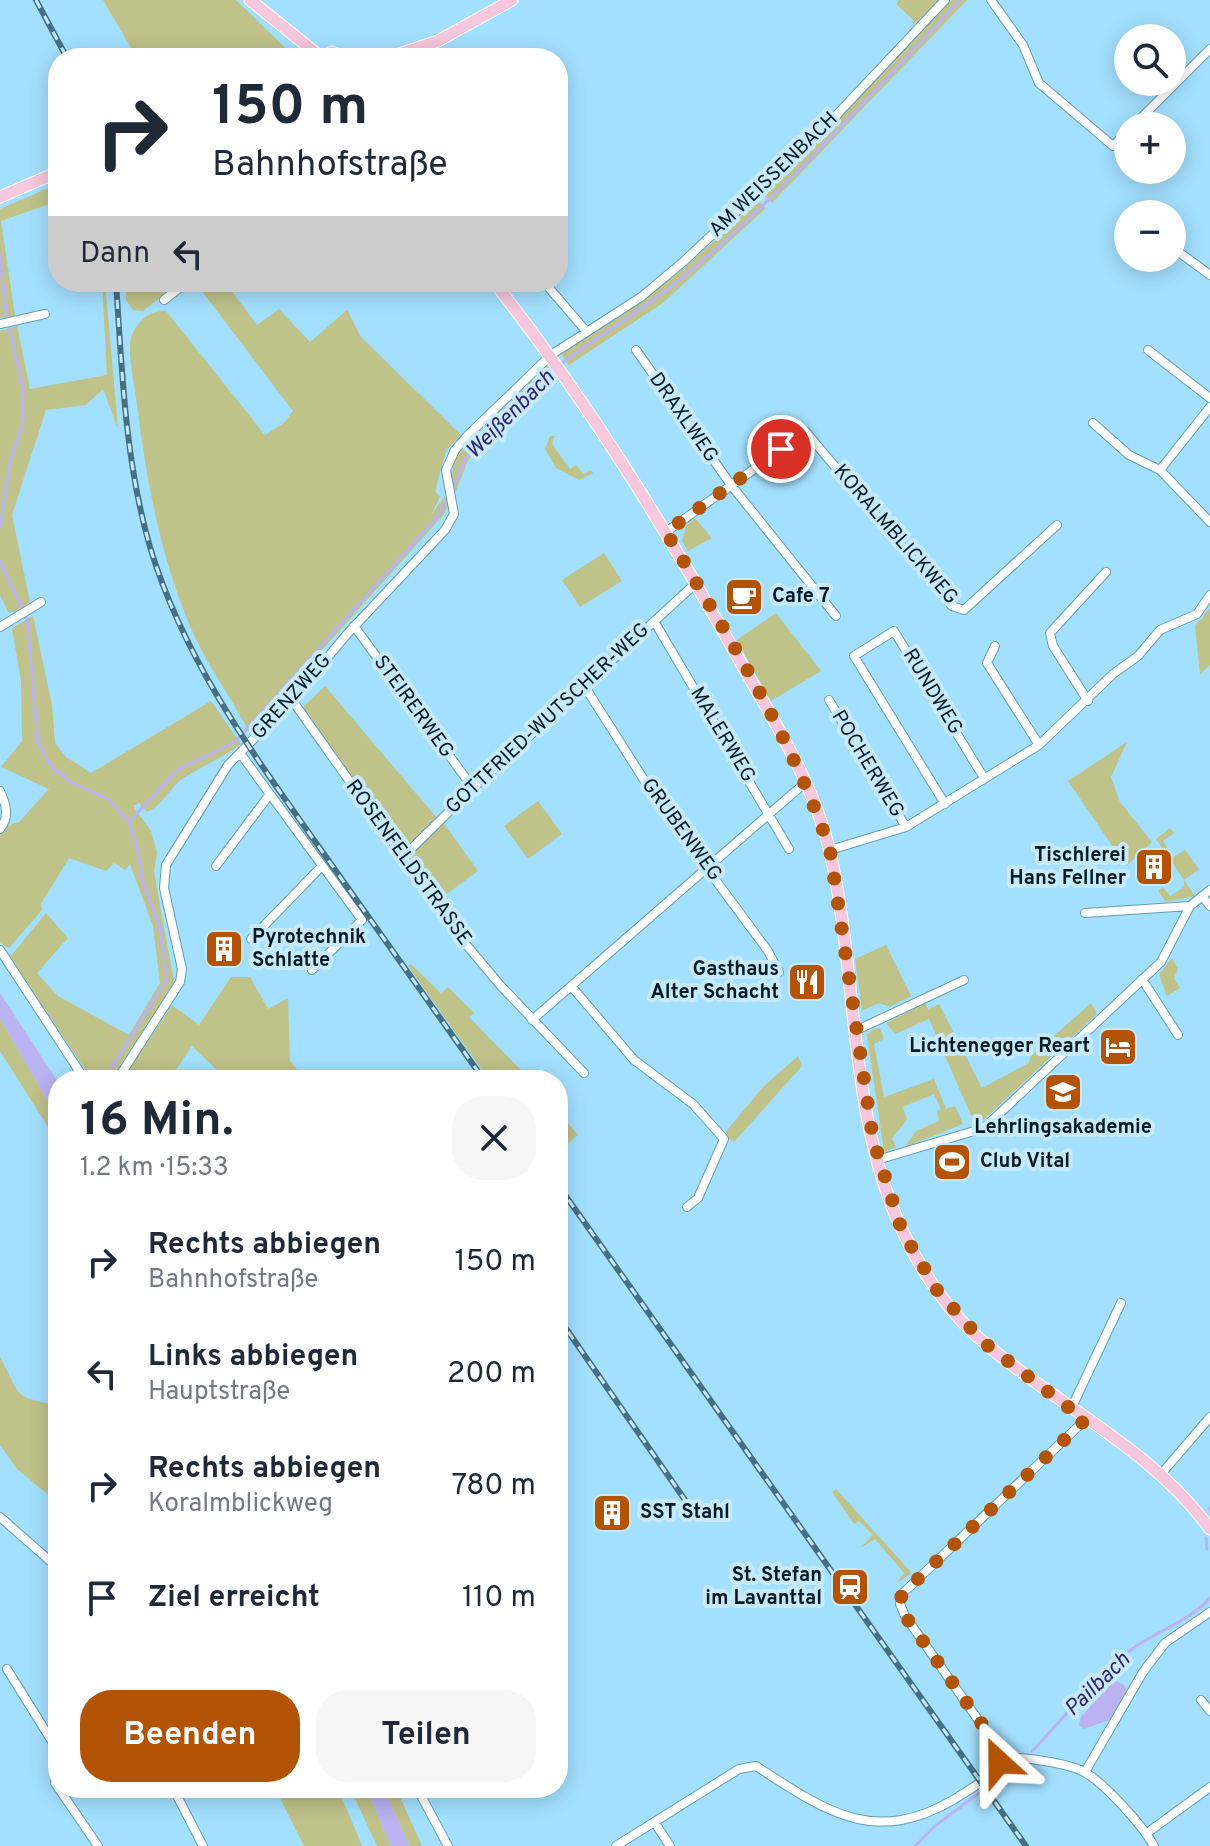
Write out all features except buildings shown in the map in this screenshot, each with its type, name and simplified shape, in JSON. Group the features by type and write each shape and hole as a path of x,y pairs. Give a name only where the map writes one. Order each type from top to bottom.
{"main road":[{"path":"250,0 309,48"},
{"path":"417,48 438,41 512,0"},
{"path":"0,197 48,176"},
{"path":"502,292 606,434 696,583 806,782 830,850 877,1160 902,1231 937,1290 983,1342 1085,1420 1162,1473 1210,1529"}],"street":[{"name":"AM WEISSENBACH","path":"552,357 586,331 641,297 737,213 812,141 945,0"},
{"path":"991,0 1023,45 1039,83 1114,145"},
{"path":"1147,112 1210,49"},
{"path":"1186,257 1210,275"},
{"path":"164,300 174,292"},
{"path":"553,292 586,331"},
{"path":"1,324 45,314"},
{"name":"DRAXLWEG","path":"636,350 731,485"},
{"path":"1148,350 1210,398"},
{"name":"GRENZWEG","path":"123,1070 180,982 182,969 164,888 166,865 228,765 292,700 354,626 445,530 454,514 446,470 455,450 552,357"},
{"path":"1160,470 1210,407"},
{"path":"1093,423 1129,455 1160,470 1210,522"},
{"name":"KORALMBLICKWEG","path":"666,532 806,432 952,606 964,610 1057,525"},
{"path":"731,485 836,616"},
{"path":"1088,701 1053,646 1050,633 1106,572"},
{"name":"GOTTFRIED-WUTSCHER-WEG","path":"402,858 473,788 696,583"},
{"path":"830,850 906,827 1039,745 1113,674 1138,656 1160,630 1197,614 1210,595"},
{"path":"0,627 41,602"},
{"name":"MALERWEG","path":"654,621 789,849"},
{"name":"STEIRERWEG","path":"354,626 473,788"},
{"name":"RUNDWEG","path":"945,804 854,656 894,631 984,778"},
{"path":"995,646 987,663 1039,745"},
{"name":"GRUBENWEG","path":"585,687 660,805 708,868 779,972"},
{"name":"ROSENFELDSTRASSE","path":"292,700 459,936 532,1020 584,1073"},
{"name":"POCHERWEG","path":"829,700 906,827"},
{"path":"240,753 362,920 312,970"},
{"path":"532,1020 806,782"},
{"path":"0,791 7,805 5,823 0,829"},
{"path":"216,866 270,794"},
{"path":"251,939 322,866"},
{"path":"877,1160 984,1128 1161,962 1190,906 1206,893 1210,906"},
{"path":"1085,913 1190,906"},
{"path":"0,950 78,1070"},
{"path":"1142,979 1178,1035"},
{"path":"857,1030 964,980"},
{"path":"572,987 634,1060 693,1104 724,1139 698,1198 687,1207"},
{"path":"1071,1409 1121,1303"},
{"path":"1162,1473 1210,1417"},
{"path":"1000,1758 994,1741 905,1616 901,1595 1085,1420"},
{"path":"0,1517 48,1559"},
{"path":"1085,1772 1143,1672 1165,1643 1210,1612"},
{"path":"7,1669 48,1735"},
{"path":"1201,1700 1210,1711"},
{"path":"1000,1758 1016,1756 1085,1772 1147,1833 1154,1846"},
{"path":"616,1846 739,1769 756,1766 836,1812 862,1822 894,1825 922,1819 956,1799 988,1777 1000,1758"},
{"path":"1147,1833 1210,1787"},
{"path":"65,1798 98,1846"},
{"path":"178,1798 203,1846"},
{"path":"422,1798 448,1846"},
{"path":"655,1823 670,1846"}],"green space":[{"path":"103,0 236,0 286,48 131,48"},
{"path":"899,0 941,0 912,26 913,20 896,4"},
{"path":"951,0 967,0 772,203 764,195"},
{"path":"48,188 48,205 1,221 15,316 0,318 0,209"},
{"path":"758,201 766,208 663,303 569,365 561,354 682,270"},
{"path":"103,292 106,292 118,429 103,389 86,405 46,410 12,515 30,602 17,612 8,612 0,595 0,331 17,326 30,389 107,375"},
{"path":"126,292 167,292 143,311 133,310 126,300"},
{"path":"203,292 232,292 257,325 279,309 310,342 347,310 361,337 461,435 446,451 435,491 440,497 431,515 445,496 448,506 444,514 297,678 295,688 251,736 194,635 164,551 145,464 131,367 131,337 147,316 166,311 265,435 284,423 293,411"},
{"path":"547,365 553,373 468,460 456,491 453,490 450,479 457,454"},
{"path":"550,436 555,436 552,444 570,469 576,465 583,474 591,470 593,473 579,480 556,468 545,449"},
{"path":"695,518 712,538 688,551 682,541 687,524"},
{"path":"604,553 622,581 580,607 562,580"},
{"path":"1210,608 1210,665 1200,674 1195,626"},
{"path":"776,613 821,671 771,701 737,640"},
{"path":"33,616 52,705 55,743 66,757 91,773 211,701 241,744 180,781 153,809 147,812 139,803 133,806 151,831 157,852 154,872 174,982 117,1070 85,1070 10,957 46,913 68,938 37,973 58,996 129,1035 160,983 153,926 130,864 125,870 114,863 106,871 69,858 41,904 42,910 9,948 0,943 0,835 9,825 19,822 49,789 1,767 22,741 21,681 12,628"},
{"path":"325,686 437,818 406,847 399,846 302,708"},
{"path":"1127,742 1111,777 1120,802 1152,842 1126,866 1068,781"},
{"path":"538,801 562,834 528,859 504,826"},
{"path":"443,822 478,871 437,901 411,864 412,855"},
{"path":"1170,828 1174,833 1163,841 1173,857 1185,850 1199,869 1184,880 1156,839"},
{"path":"1184,880 1195,896 1166,902 1158,891 1163,887 1170,896 1184,887"},
{"path":"886,945 911,996 890,1007 879,1003 862,1011 855,959"},
{"path":"1172,958 1178,969 1174,978 1180,988 1167,996 1159,975"},
{"path":"411,964 441,993 448,987 474,1013 469,1017 521,1070 482,1070 408,966"},
{"path":"231,977 250,977 268,1009 288,998 290,1060 297,1070 217,1070 192,1046 176,1070 129,1070 172,1005 199,1025"},
{"path":"925,1003 928,1009 939,1004 982,1088 1029,1063 1030,1057 1091,1003 1097,1014 976,1127 929,1019 895,1034 886,1023"},
{"path":"0,1018 48,1102 48,1127 0,1051"},
{"path":"880,1028 884,1039 874,1044 884,1097 934,1079 946,1109 955,1106 963,1124 905,1147 916,1131 939,1121 937,1112 941,1109 934,1094 903,1107 907,1120 892,1138 896,1147 884,1152 867,1035 873,1029"},
{"path":"798,1056 802,1066 734,1142 723,1135 763,1087"},
{"path":"568,1123 578,1135 568,1144"},
{"path":"0,1357 20,1393 48,1404 48,1495 17,1469 0,1445"},
{"path":"836,1489 910,1574 897,1583 904,1573 875,1539 860,1548 873,1535 859,1521 854,1524 832,1492"},
{"path":"280,1798 342,1798 362,1846 304,1846"},
{"path":"355,1798 370,1798 391,1846 377,1846"},
{"path":"388,1798 400,1798 422,1846 410,1846"}],"shaded area":[{"path":"0,993 50,1070 48,1102 0,1018"},
{"path":"1114,1680 1124,1685 1127,1691 1109,1720 1084,1729 1079,1725 1081,1717"},
{"path":"370,1798 388,1798 410,1846 391,1846"}],"waterway":[{"name":"Weißenbach","path":"559,365 657,298 724,242 828,141 960,0"},
{"path":"0,255 6,315 23,387 23,424 11,457 0,527"},
{"name":"Weißenbach","path":"452,491 465,459 553,370"},
{"name":"Weißenbach","path":"129,822 177,770 235,742 437,517 448,498"},
{"path":"0,561 27,619 38,744 53,768 71,782 108,799 129,822 142,879 159,925 167,979 110,1070"},
{"name":"Pailbach","path":"1206,1538 1207,1549"},
{"name":"Pailbach","path":"1032,1751 1118,1660 1193,1613 1210,1598"},
{"name":"Pailbach","path":"915,1846 935,1826 1019,1763"}],"railway":[{"path":"36,0 62,48"},
{"path":"117,292 126,416 135,482 150,547 181,628 245,740 477,1070"},
{"path":"568,1199 1026,1846"},
{"path":"568,1331 685,1500"}],"place":[{"name":"Cafe 7","path":"744,597"},
{"name":"Tischlerei Hans Fellner","path":"1154,867"},
{"name":"Pyrotechnik Schlatte","path":"224,949"},
{"name":"Gasthaus Alter Schacht","path":"807,982"},
{"name":"Lichtenegger Reart","path":"1118,1047"},
{"name":"Lehrlingsakademie","path":"1063,1092"},
{"name":"Club Vital","path":"952,1162"},
{"name":"SST Stahl","path":"612,1513"},
{"name":"St. Stefan im Lavanttal","path":"850,1587"}],"route":[{"path":"781,449 666,532 795,760 830,850 877,1160 902,1231 937,1290 983,1342 1085,1420 909,1584 901,1595 900,1604 905,1616 994,1741 999,1751 999,1762"}]}
